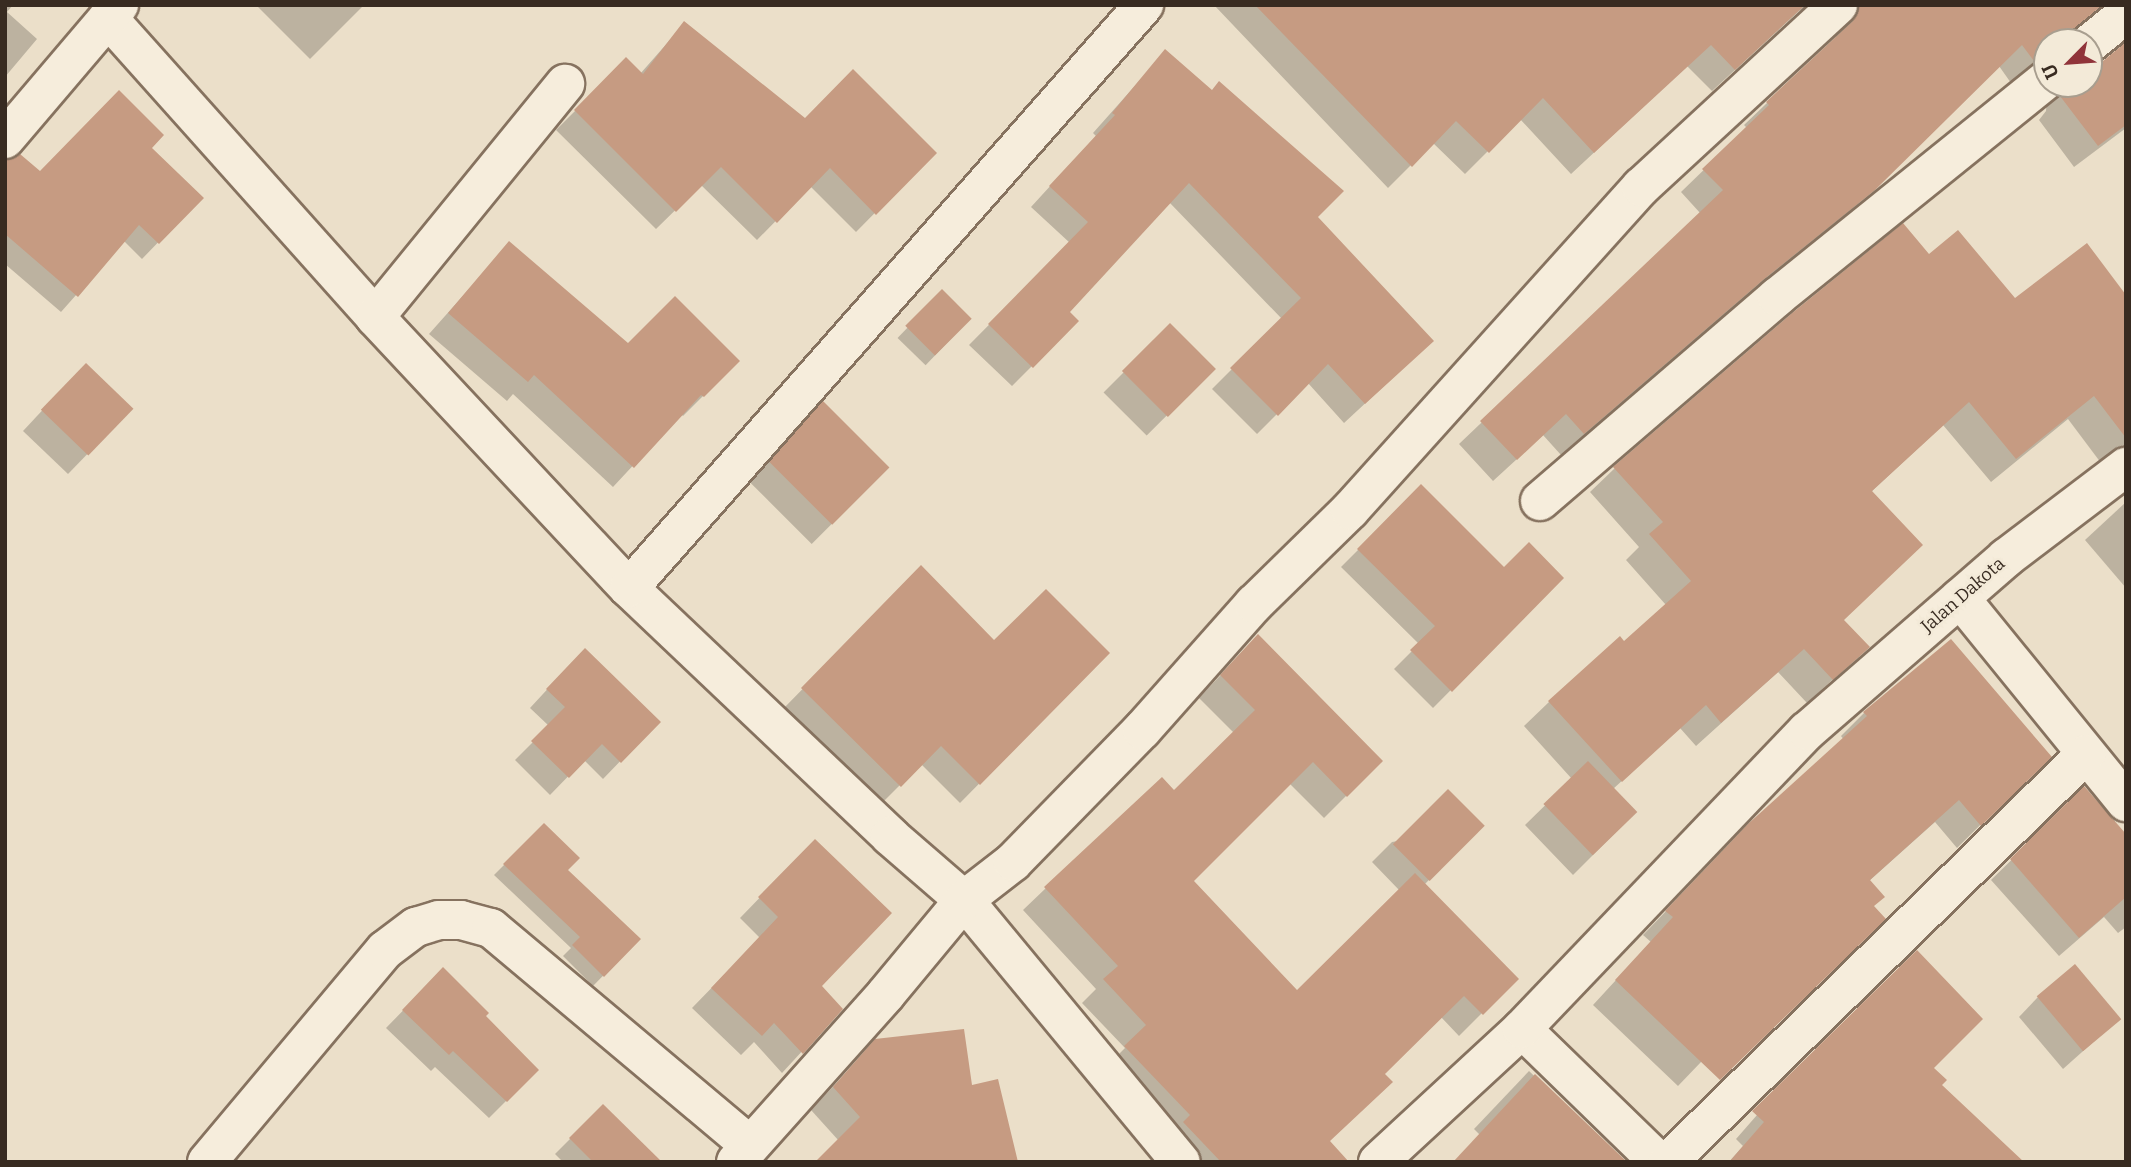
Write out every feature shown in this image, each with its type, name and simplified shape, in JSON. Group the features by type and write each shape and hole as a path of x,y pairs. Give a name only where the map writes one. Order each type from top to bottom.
{"street":[{"path":"629,588 1144,5"},
{"path":"207,1162 385,950 416,927 439,920 461,920 491,928 743,1153 886,994 964,900 1013,862 1142,730 1254,604 1350,510 1641,187 1838,5"},
{"path":"11,122 113,11 375,317 629,588 890,836 964,900 1181,1162"},
{"path":"2103,33 2126,14"},
{"path":"375,317 565,84"},
{"path":"1540,501 1777,297 2033,90"},
{"name":"Jalan Dakota","path":"1378,1162 1522,1029 1807,731 2024,543 2126,467"},
{"path":"1960,598 2126,802"},
{"path":"1668,1162 2086,754"},
{"path":"1522,1029 1659,1162"}],"building":[{"path":"1255,5 1805,5 1735,70 1711,45 1594,153 1543,98 1489,153 1456,121 1412,167"},
{"path":"1859,5 2100,7 2075,28 2033,28 2033,60 2022,45 1875,190 1763,280 1584,434 1566,414 1517,460 1480,421 1723,190 1702,169 1769,105 1766,102 1853,21"},
{"path":"684,21 805,118 853,69 937,153 876,215 830,168 777,223 721,167 676,212 574,110 626,57 643,74"},
{"path":"2126,42 2126,125 2098,146 2062,98 2103,98 2103,61"},
{"path":"1165,49 1212,90 1219,81 1344,191 1318,217 1434,341 1365,404 1328,364 1278,416 1230,368 1301,298 1189,183 1070,312 1079,321 1033,368 988,324 1088,222 1049,186 1115,115 1112,113"},
{"path":"119,90 164,135 152,148 204,198 159,244 139,225 78,297 5,234 5,160 20,154 40,171"},
{"path":"1903,223 1929,254 1958,230 2015,298 2087,243 2126,295 2126,438 2094,396 2016,459 1969,402 1872,491 1923,545 1844,620 1870,647 1833,680 1804,649 1721,723 1706,705 1622,782 1548,701 1620,636 1624,641 1691,581 1649,534 1663,522 1613,467 1791,314"},
{"path":"509,241 628,343 675,296 740,361 704,397 701,395 634,468 534,375 528,382 448,313"},
{"path":"942,289 972,319 935,355 905,326"},
{"path":"1170,323 1216,369 1168,417 1122,371"},
{"path":"86,363 133,409 88,456 41,410"},
{"path":"823,401 889,467 832,525 766,458"},
{"path":"1421,484 1504,567 1529,542 1564,578 1452,692 1410,650 1435,626 1357,549"},
{"path":"921,565 994,640 1046,589 1110,653 980,785 941,746 901,787 801,688"},
{"path":"1258,634 1383,761 1347,797 1313,762 1194,881 1297,990 1415,873 1519,979 1483,1015 1464,996 1385,1074 1393,1082 1330,1141 1349,1162 1221,1162 1183,1122 1190,1115 1124,1046 1146,1025 1103,979 1118,966 1044,887 1162,777 1174,790 1255,710 1220,675"},
{"path":"1951,639 2052,757 1981,826 1959,800 1870,880 1885,897 1874,906 1886,919 1720,1080 1615,980 1673,917 1665,911 1748,824 1867,716 1863,712"},
{"path":"585,648 661,722 621,763 602,744 569,778 531,741 565,707 546,689"},
{"path":"1588,761 1637,812 1593,855 1543,804"},
{"path":"2084,786 2126,834 2126,897 2079,938 2010,859"},
{"path":"1448,789 1485,826 1430,881 1393,844"},
{"path":"544,823 580,858 568,870 641,939 604,977 572,945 580,937 503,864"},
{"path":"815,839 892,913 822,986 843,1009 803,1054 774,1023 762,1036 711,988 778,917 758,897"},
{"path":"1917,950 1983,1019 1934,1068 1947,1080 1942,1085 2024,1162 1729,1162 1764,1122 1752,1111"},
{"path":"2075,964 2121,1019 2083,1051 2037,996"},
{"path":"443,967 489,1013 486,1016 539,1070 507,1102 453,1051 449,1055 402,1010"},
{"path":"964,1029 972,1085 998,1079 1018,1162 815,1162 860,1117 833,1087 875,1039"},
{"path":"1535,1074 1627,1162 1453,1162"},
{"path":"603,1104 662,1162 593,1162 569,1138"}]}
